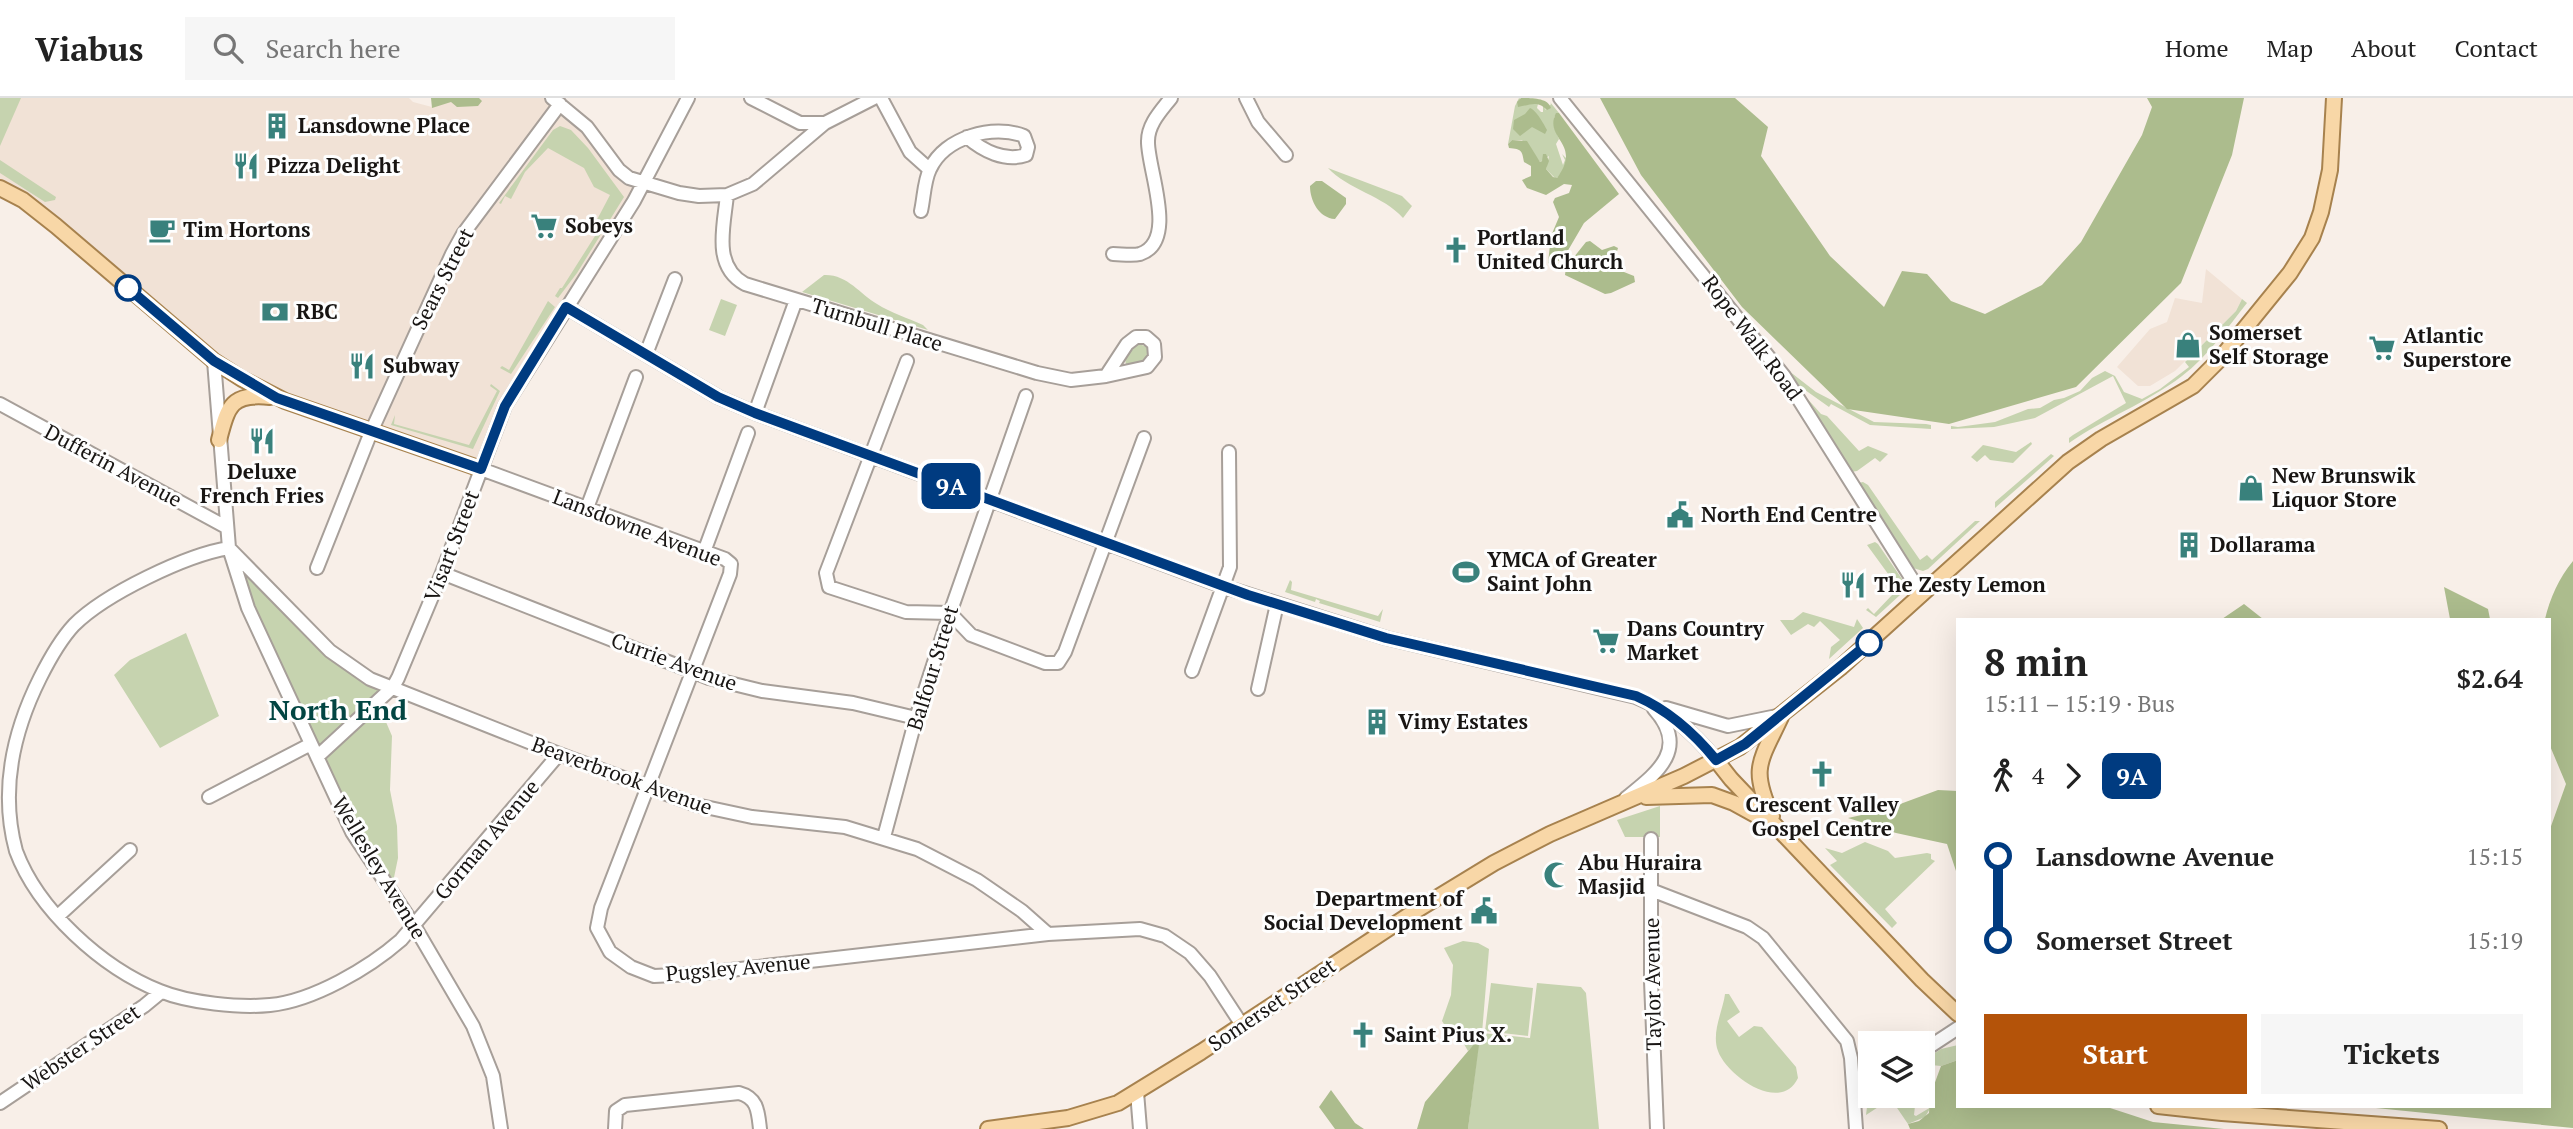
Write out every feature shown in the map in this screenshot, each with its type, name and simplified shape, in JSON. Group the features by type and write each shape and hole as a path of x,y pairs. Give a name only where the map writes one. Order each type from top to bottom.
{"main road":[{"name":"Somerset Street","path":"988,1129 1011,1128 1084,1114 1118,1103 1400,920 1497,861 1716,760 1740,747 1783,715 1922,595 2068,461 2193,386 2208,373 2300,258 2315,230 2330,170 2334,98"},
{"name":"Lansdowne Avenue","path":"0,188 23,200 56,226 214,361 277,398 481,469"},
{"path":"219,440 225,416 239,398 277,398"},
{"path":"1776,827 1758,780 1760,764 1783,715"},
{"path":"1716,760 1776,827 1956,1012"},
{"path":"1636,798 1712,795 1734,803 1776,827"},
{"path":"2176,1108 2439,1129"}],"street":[{"name":"Visart Street","path":"317,757 393,687 442,573 505,406 643,184 688,98"},
{"path":"751,98 800,123 825,123"},
{"path":"881,98 910,152 929,169"},
{"path":"1113,254 1138,255 1148,250 1158,230 1158,206 1148,142 1153,121 1171,98"},
{"path":"1246,98 1258,122 1286,155"},
{"name":"Rope Walk Road","path":"1560,98 1784,376 1922,595"},
{"path":"556,101 587,127 619,170 643,184 679,193 727,195 753,184 825,123 867,99"},
{"name":"Sears Street","path":"317,568 371,432 434,289 463,234 556,101"},
{"path":"921,211 929,169 945,148 967,137"},
{"name":"Turnbull Place","path":"727,195 723,257 729,271 746,284 1046,376 1076,380 1106,376"},
{"path":"646,354 675,279"},
{"path":"755,413 796,300"},
{"path":"566,307 718,397 755,413 1222,586 1386,638 1628,694 1728,726 1783,715"},
{"name":"Wellesley Avenue","path":"214,361 226,527 229,548 248,608 352,832 415,926 484,1049 493,1076 501,1129"},
{"path":"907,361 826,573 829,587 906,612 950,612 971,635 1045,663 1058,663 1065,652 1144,438"},
{"path":"587,508 636,377"},
{"name":"Balfour Street","path":"884,837 916,718 950,612 1026,396"},
{"name":"Dufferin Avenue","path":"0,404 226,527"},
{"path":"704,552 748,433"},
{"path":"1192,671 1230,566 1229,452"},
{"name":"Lansdowne Avenue","path":"481,469 725,559 731,564"},
{"name":"Beaverbrook Avenue","path":"229,548 336,656 370,679 559,754 713,810 845,827 884,837 937,858 977,880 1022,911 1048,934"},
{"name":"Gorman Avenue","path":"229,548 208,551 174,566 114,595 96,607 64,637 27,703 16,730 6,782 8,818 16,852 30,880 58,916 75,935 109,963 161,992 188,999 270,1005 292,1001 323,989 389,951 415,926 559,754"},
{"name":"Pugsley Avenue","path":"731,564 730,574 693,672 601,908 597,928 610,952 631,967 654,976 695,974 1048,934 1140,929 1165,936 1200,962 1242,1025"},
{"name":"Currie Avenue","path":"442,573 693,672 762,691 853,703 916,718"},
{"path":"1258,689 1277,604"},
{"path":"1646,701 1683,725 1716,760"},
{"path":"1619,805 1662,767 1669,751 1664,724 1646,701"},
{"path":"209,797 311,744"},
{"name":"Taylor Avenue","path":"1651,839 1651,981 1657,1129"},
{"path":"58,916 130,850"},
{"path":"1651,890 1741,925 1763,938 1847,1041 1851,1058 1856,1129"},
{"name":"Webster Street","path":"0,1103 161,992"},
{"path":"1935,1043 1956,1029"},
{"path":"1137,1092 1140,1129"},
{"path":"615,1129 616,1111 625,1105 739,1093 753,1100 757,1107 760,1129"},
{"path":"1854,1096 1858,1093"}],"shaded area":[{"path":"0,98 409,98 413,102 432,107 443,98 552,98 612,160 643,184 515,388 481,469 242,379 0,188"},
{"path":"2206,269 2242,299 2236,311 2175,371 2150,386 2138,386 2117,367 2150,329 2167,322 2175,298 2202,303"}],"green space":[{"path":"0,98 21,98 0,146"},
{"path":"431,98 479,98 482,101 478,106 457,107 451,102 432,108"},
{"path":"1519,98 1538,104 1537,108 1541,112 1543,106 1546,110 1550,102 1559,113 1554,117 1554,127 1559,139 1556,144 1563,165 1565,160 1562,154 1567,159 1564,170 1556,179 1546,169 1549,156 1540,162 1522,140 1512,140 1508,144"},
{"path":"1521,98 1543,100 1551,108 1547,110 1534,104 1518,107 1517,102"},
{"path":"1600,98 1735,98 1768,127 1761,156 1830,256 1884,307 1902,271 1927,274 1951,301 1985,314 2042,285 2081,242 2142,135 2152,107 2147,98 2244,98 2232,155 2181,283 2076,387 1949,424 1847,409 1742,307 1641,175"},
{"path":"1530,108 1544,124 1547,130 1545,134 1532,127 1520,136 1513,129 1514,120"},
{"path":"1556,113 1559,113 1619,194 1584,223 1563,259 1550,264 1551,236 1559,217 1553,202 1555,198 1569,193 1572,185 1564,184 1546,195 1527,188 1522,180 1531,176 1531,166 1524,162 1521,151 1509,148 1508,144 1512,140 1527,141 1540,162 1543,154 1546,154 1549,161 1546,169 1557,178 1566,157 1565,149 1554,129"},
{"path":"560,126 571,130 588,148 624,197 577,273 558,298 555,296 595,236 590,233 610,195 594,187 584,168 548,148 525,172 511,199 505,196 501,204 499,203 553,130"},
{"path":"0,160 56,197 55,200 45,202 0,173"},
{"path":"1328,168 1402,196 1412,206 1403,218 1386,204 1345,182"},
{"path":"1316,181 1322,181 1346,198 1346,204 1335,219 1324,216 1314,203 1310,186"},
{"path":"1590,241 1602,250 1614,246 1618,248 1614,261 1624,272 1634,276 1635,282 1605,294 1565,275 1566,267 1586,242"},
{"path":"824,275 846,281 877,304 923,325 928,330 802,292"},
{"path":"721,299 737,305 725,336 709,330"},
{"path":"2242,299 2247,303 2191,368 2169,386 2069,443 2069,438 2073,435 2126,403 2113,376 2035,418 1994,427 1951,429 1951,426 1995,422 2028,409 2040,408 2080,391 2092,378 2105,371 2115,376 2124,392 2142,399 2189,367 2185,362 2236,311"},
{"path":"548,301 555,307 511,374 500,368 502,366 509,370"},
{"path":"1137,343 1147,347 1148,354 1141,363 1126,364 1128,352"},
{"path":"1789,371 1816,392 1874,422 1926,424 1931,425 1931,429 1870,425 1831,404 1829,407 1798,385"},
{"path":"491,384 500,391 473,449 391,425 395,415 394,424 469,445 497,391"},
{"path":"1805,396 1859,451 1868,446 1888,454 1880,462 1875,458 1857,471 1851,472"},
{"path":"2031,442 2013,463 1990,460 1985,455 1977,462 1971,457 1983,445 2016,452"},
{"path":"2051,454 2054,456 1995,508 1995,502"},
{"path":"1858,483 1868,485 1920,560 1927,555 1932,560 1975,521 1980,521 1928,569 1923,571 1913,568"},
{"path":"1875,542 1902,579 1904,586 1900,595 1876,617 1866,610 1868,608 1874,614 1893,594 1888,588 1894,582 1867,545"},
{"path":"229,548 330,651 393,687 377,701 392,736 390,790 397,826 398,858 391,892 339,806"},
{"path":"2573,561 2573,1128 2376,1108 2551,1108 2551,826 2566,784 2551,748 2551,618 2545,618 2563,574"},
{"path":"1290,580 1291,590 1378,616 1383,609 1380,622 1319,603 1316,599 1315,602 1285,592"},
{"path":"2444,587 2488,609 2490,618 2450,618"},
{"path":"2244,604 2262,618 2223,618"},
{"path":"1803,612 1854,627 1857,619 1863,628 1829,659 1831,647 1840,640 1820,621 1814,627 1808,624 1791,635 1780,620 1793,620"},
{"path":"186,633 219,716 160,748 114,675 130,660"},
{"path":"1938,790 1956,791 1956,871 1947,844 1896,833 1848,818 1884,810"},
{"path":"1660,806 1660,837 1625,837 1617,820"},
{"path":"1865,842 1888,851 1895,858 1927,853 1931,854 1931,859 1935,861 1885,909 1897,923 1892,928 1830,865 1837,861 1825,848 1842,853"},
{"path":"1463,941 1478,943 1489,949 1482,1033 1530,1038 1537,983 1581,987 1586,993 1599,1129 1468,1129 1479,1039 1468,1051 1457,1032 1451,1035 1442,1021 1451,995 1453,965 1444,948"},
{"path":"1491,983 1533,988 1528,1036 1485,1031"},
{"path":"1725,994 1729,994 1740,1012 1727,1021 1739,1037 1754,1026 1762,1027 1796,1067 1798,1078 1790,1088 1780,1092 1768,1092 1755,1087 1743,1080 1723,1061 1716,1044 1716,1036"},
{"path":"1480,1037 1468,1129 1417,1129 1425,1102"},
{"path":"1956,1045 1956,1061 1935,1065 1935,1053"},
{"path":"1956,1061 1956,1108 2110,1108 2153,1122 2224,1129 1910,1129 1908,1124 1919,1121 1929,1113 1929,1108 1935,1108 1935,1082 1941,1066"},
{"path":"1331,1090 1355,1123 1364,1129 1335,1129 1319,1107"},
{"path":"1867,1108 1877,1108 1866,1115"},
{"path":"1897,1108 1915,1108 1916,1116 1930,1108 1925,1117 1908,1124"}],"bus line":[{"name":"9A","path":"128,288 214,361 277,398 481,469 505,406 566,307 718,397 755,413 1222,586 1386,638 1636,696 1671,716 1697,738 1716,760 1745,744 1783,715 1869,643"}],"place":[{"name":"Lansdowne Place","path":"277,126"},
{"name":"Pizza Delight","path":"246,166"},
{"name":"Sobeys","path":"544,226"},
{"name":"Tim Hortons","path":"162,230"},
{"name":"Portland United Church","path":"1456,250"},
{"name":"RBC","path":"275,312"},
{"name":"Somerset Self Storage","path":"2188,345"},
{"name":"Atlantic Superstore","path":"2382,348"},
{"name":"Subway","path":"362,366"},
{"name":"Deluxe French Fries","path":"262,441"},
{"name":"New Brunswik Liquor Store","path":"2251,488"},
{"name":"North End Centre","path":"1680,515"},
{"name":"Dollarama","path":"2189,545"},
{"name":"YMCA of Greater Saint John","path":"1466,572"},
{"name":"The Zesty Lemon","path":"1853,585"},
{"name":"Dans Country Market","path":"1606,641"},
{"name":"Vimy Estates","path":"1377,722"},
{"name":"Crescent Valley Gospel Centre","path":"1822,774"},
{"name":"Abu Huraira Masjid","path":"1557,875"},
{"name":"Department of Social Development","path":"1484,911"},
{"name":"Saint Pius X.","path":"1363,1035"}],"district":[{"name":"North End","path":"338,710"}]}
